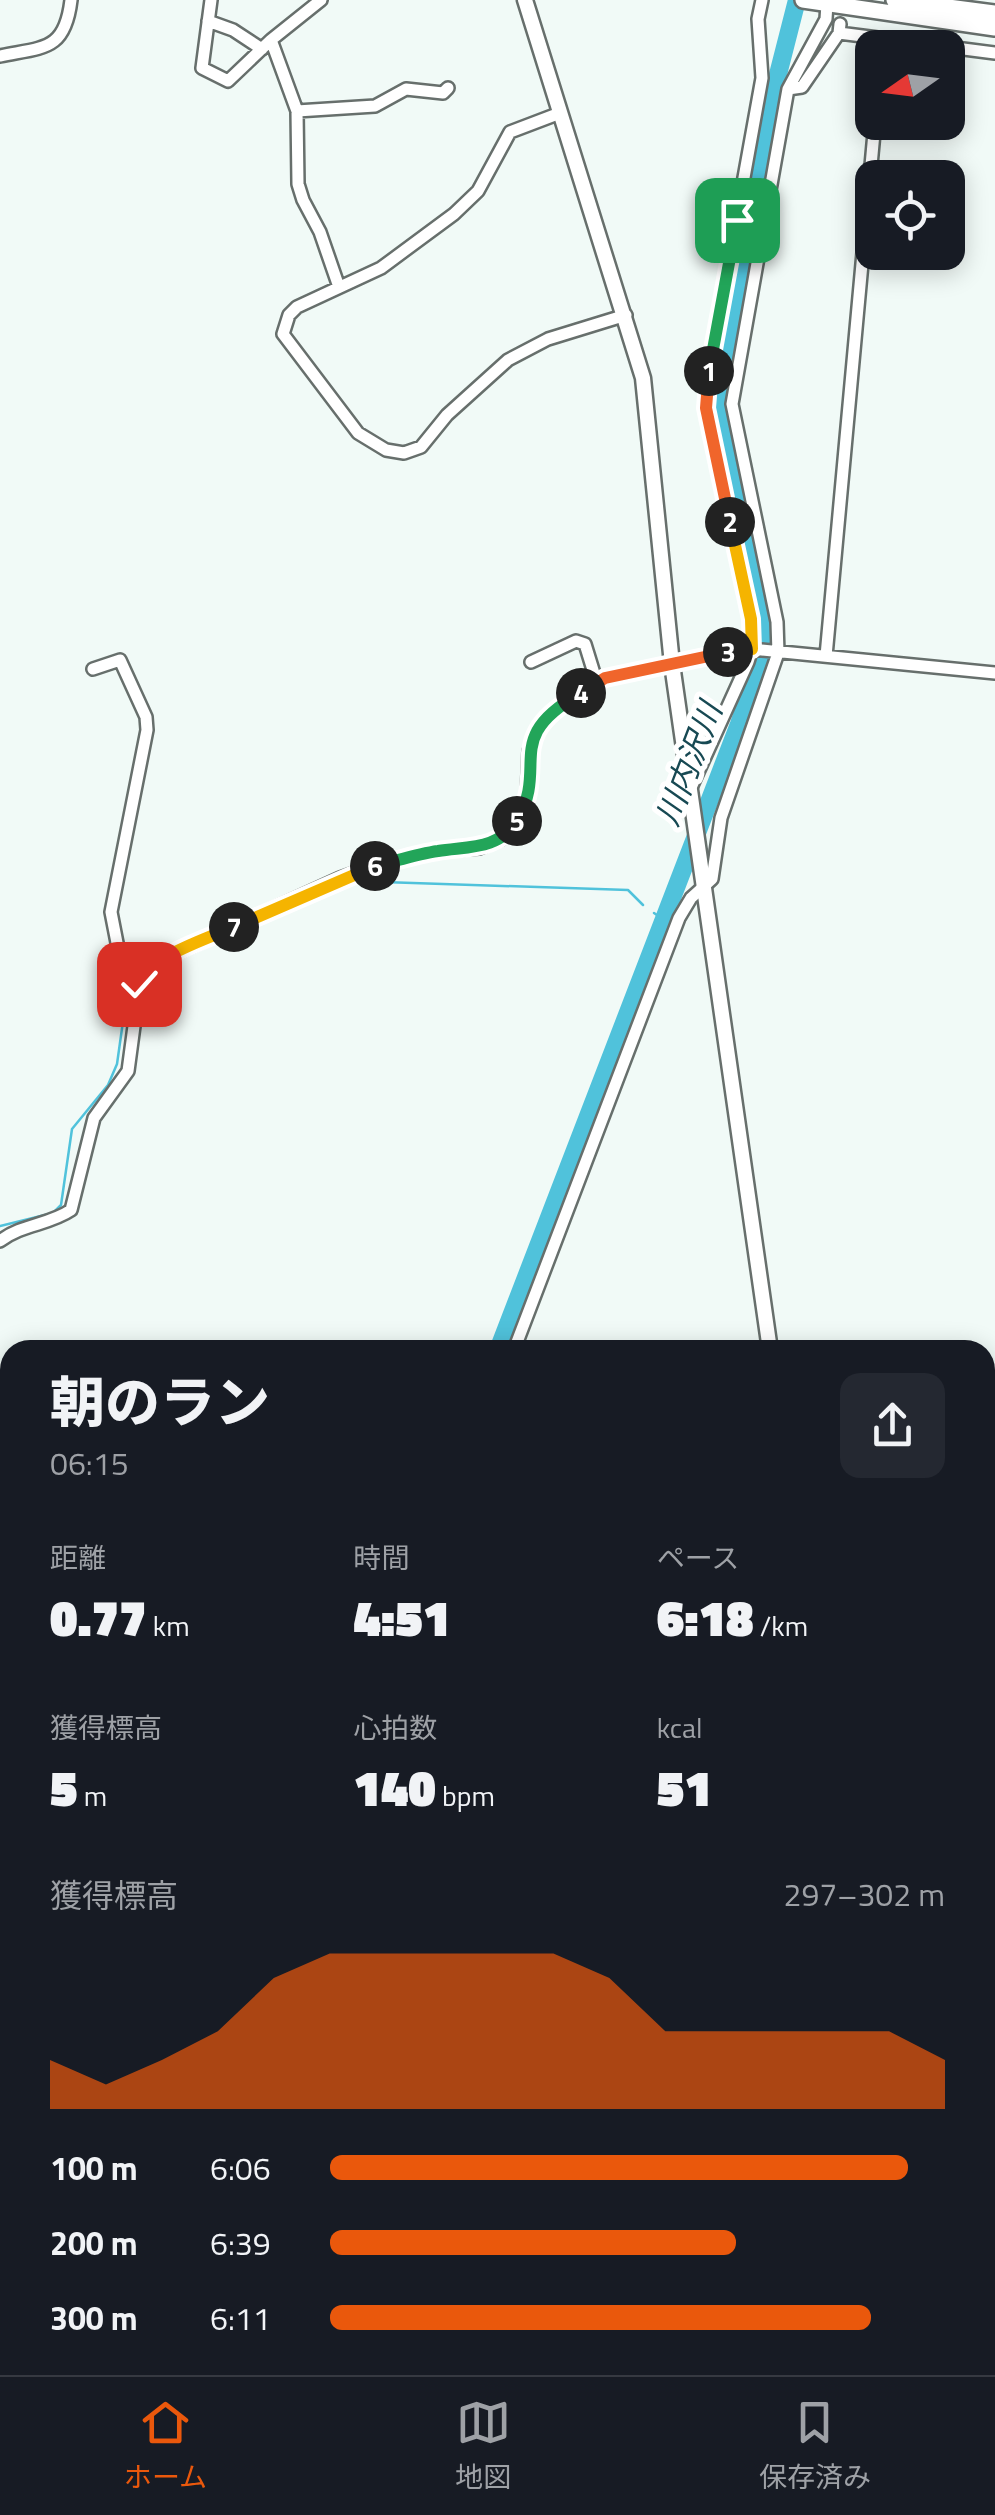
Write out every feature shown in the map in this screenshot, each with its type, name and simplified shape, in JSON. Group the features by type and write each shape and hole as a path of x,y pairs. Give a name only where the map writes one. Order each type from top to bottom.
{"main road":[{"path":"894,0 995,13"},
{"path":"816,2 995,28"}],"street":[{"path":"0,56 42,48 54,41 64,33 71,0"},
{"path":"210,0 202,68 228,80 321,0"},
{"path":"525,0 626,315 646,395 672,664 769,1340"},
{"path":"690,800 754,650 751,619 706,408 706,388 762,78 758,19 762,0"},
{"path":"701,880 712,880 724,806 774,653 777,622 732,404 788,89 826,19 816,2"},
{"path":"208,21 267,45 297,111 298,184 339,287"},
{"path":"788,89 802,87 840,29 855,34"},
{"path":"965,50 995,53"},
{"path":"297,111 375,106 406,89 443,93 448,88"},
{"path":"560,113 510,132 478,191 454,214 381,268 297,308 289,315 283,334 345,420 371,442 395,453 421,447 461,402 508,360 528,348 626,315"},
{"path":"826,656 873,140"},
{"path":"531,662 576,641 585,644 597,683"},
{"path":"0,1241 20,1228 55,1219 71,1210 94,1118 128,1070 141,974 185,949 356,873 439,851 478,848 501,839 513,827 528,798 529,751 540,725 569,700 605,678 754,650 995,673"},
{"path":"93,668 120,660 146,717 148,730 111,912 114,940 120,953 141,974"},
{"path":"518,1340 680,918 701,880"}],"waterway":[{"name":"川内沢川","path":"502,1340 767,642 719,392 773,94 797,0"},
{"path":"153,979 175,961 353,881 628,890 643,905"},
{"path":"654,913 664,920"},
{"path":"0,1226 53,1213 61,1205 72,1129 108,1085 117,1064 128,986"}],"route":[{"path":"139,984 141,974 154,964 340,878 371,867 439,851 478,848 501,839 513,827 528,798 529,751 534,733 569,700 605,678 752,649 751,619 706,408 706,388 737,220"}]}
